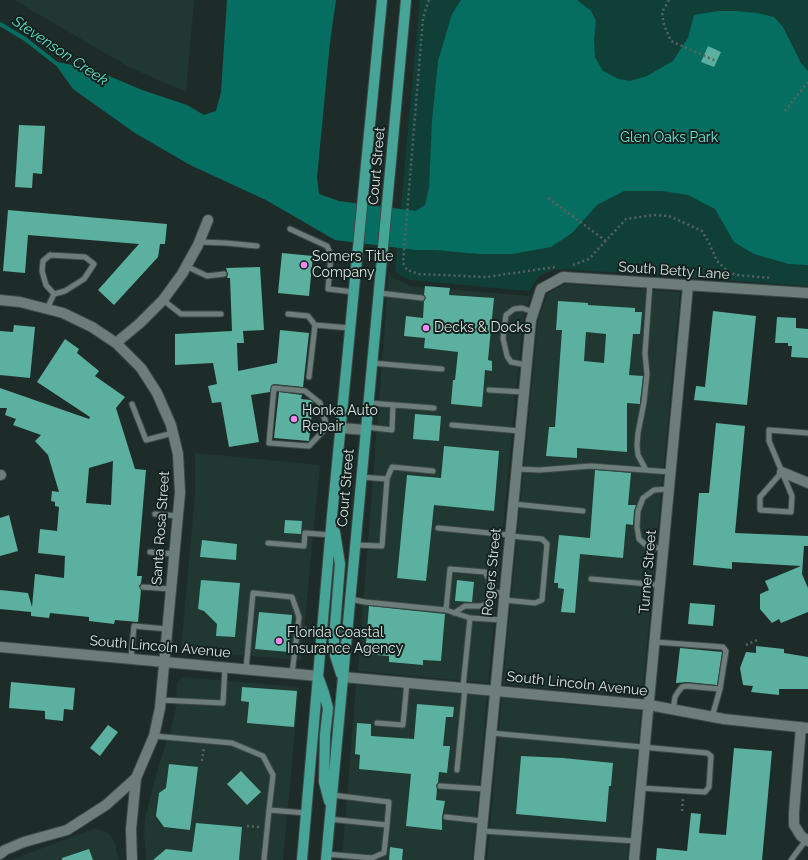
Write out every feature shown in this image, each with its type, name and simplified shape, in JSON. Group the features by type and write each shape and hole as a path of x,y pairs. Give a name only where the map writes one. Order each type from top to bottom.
{"main road":[{"name":"Court Street","path":"302,860 332,516 382,0"},
{"name":"Court Street","path":"326,857 406,0"},
{"path":"332,516 340,564 334,652 343,677"},
{"path":"318,676 328,708 325,735 324,782 330,814"}],"street":[{"path":"0,300 20,302 63,313 92,327 116,343 140,323 163,300 182,274 199,242 208,220"},
{"name":"South Betty Lane","path":"541,289 563,277 808,293"},
{"name":"Turner Street","path":"634,860 688,286"},
{"name":"Rogers Street","path":"479,860 526,365 531,320 541,289"},
{"name":"Santa Rosa Street","path":"116,343 141,368 157,393 173,433 178,454 180,493 161,700 154,736 136,778 131,829 132,860"},
{"path":"341,428 366,429"},
{"path":"782,472 808,483"},
{"name":"South Lincoln Avenue","path":"0,647 318,676"},
{"name":"South Lincoln Avenue","path":"343,677 649,705 712,717 805,727"},
{"path":"805,727 794,812 794,825 801,836 807,840"},
{"path":"2,849 67,830 106,805 136,778"}],"lane":[{"path":"290,229 328,246 331,255 328,290 354,292"},
{"path":"199,242 226,242 257,246"},
{"path":"50,255 85,257 94,264 84,279 65,292 54,294 46,285 42,271 43,260 50,255"},
{"path":"331,255 357,255"},
{"path":"186,266 206,276 224,274"},
{"path":"646,470 638,455 637,445 647,374 645,346 650,283"},
{"path":"379,293 422,298"},
{"path":"47,309 54,294"},
{"path":"163,300 181,314 220,314"},
{"path":"526,365 511,362 507,356 503,338 506,315 514,309 522,308 533,312"},
{"path":"288,314 308,316 314,325 309,377"},
{"path":"314,325 350,328"},
{"path":"372,363 442,369"},
{"path":"274,388 305,391 320,403 327,427 309,446 269,443 274,388"},
{"path":"489,390 524,392"},
{"path":"368,403 434,408"},
{"path":"132,404 146,440 173,433"},
{"path":"366,429 392,430 394,405"},
{"path":"452,425 520,431"},
{"path":"327,427 341,428"},
{"path":"782,472 760,498 760,510 791,512 792,496 782,472 769,441 769,430 808,433"},
{"path":"516,469 548,470 591,466 671,472"},
{"path":"355,545 382,546 387,479 392,467 433,471"},
{"path":"361,477 387,479"},
{"path":"664,549 647,546 639,539 637,527 638,511 643,498 654,490 670,489"},
{"path":"513,504 583,511"},
{"path":"155,514 178,516"},
{"path":"438,528 542,539 547,544 542,600 535,603 504,597 491,592"},
{"path":"268,543 304,546 305,533 331,535"},
{"path":"150,552 174,554"},
{"path":"446,610 450,569 485,572 489,580 491,592 487,603 482,606 465,606 454,613"},
{"path":"591,578 660,585"},
{"path":"143,587 171,589"},
{"path":"246,669 253,593 292,597 299,617 292,674"},
{"path":"350,600 446,610 470,618 502,620"},
{"path":"457,770 470,618"},
{"path":"131,658 134,626 167,629"},
{"path":"297,629 322,632"},
{"path":"655,642 722,647 726,651 720,690 712,717"},
{"path":"161,700 223,703 225,667"},
{"path":"377,723 403,725 407,682"},
{"path":"673,710 675,698 682,687 687,686 720,690"},
{"path":"491,733 706,753 711,756 709,787 705,792 641,788"},
{"path":"154,736 232,743 263,756 273,774 264,860"},
{"path":"440,786 486,789"},
{"path":"326,857 372,858 384,853 387,825 389,802 332,795"},
{"path":"269,810 306,813"},
{"path":"330,814 387,825"},
{"path":"446,817 482,826 636,841"},
{"path":"791,860 807,840"}],"path":[{"path":"429,0 423,18 403,263 407,270 419,274 486,277 563,266"},
{"path":"669,0 662,12 664,25 671,41 716,61"},
{"path":"785,111 808,82"},
{"path":"548,198 606,241"},
{"path":"570,266 577,265 589,259 626,219 654,215 669,216 702,231 717,260 730,273 737,275 776,278"},
{"path":"746,645 757,640"},
{"path":"202,761 203,750"},
{"path":"247,826 256,826"}],"shaded area":[{"path":"16,0 194,0 186,92 129,67"},
{"name":"Glen Oaks Park","path":"227,0 336,0 330,42 317,177 319,194 339,201 416,211 425,205 429,188 432,121 438,61 452,14 461,0 577,0 591,11 596,21 594,40 595,57 603,71 618,79 630,81 647,76 673,61 688,38 694,15 718,11 736,11 757,13 774,17 783,27 801,63 808,71 808,265 789,264 754,254 734,242 715,209 688,195 662,191 624,191 597,205 572,233 551,247 512,254 479,254 436,250 416,250 335,240 266,200 190,165 135,133 73,89 53,61 95,70 142,90 187,105 204,115 216,111 221,92"},
{"path":"389,272 392,277 410,286 528,296 531,295 523,319 488,683 358,671"},
{"path":"565,284 680,292 642,697 503,684 538,321 547,294"},
{"path":"195,453 320,465 301,660 181,650 195,495"},
{"path":"182,677 299,687 283,860 146,860 144,832 145,819 158,768 171,729 176,707 177,683"},
{"path":"356,685 487,696 472,860 342,860"},
{"path":"502,698 641,711 627,860 487,860"},
{"path":"93,829 102,830 109,834 114,841 119,860 11,860"}],"green space":[{"name":"Glen Oaks Park","path":"420,0 808,0 808,286 566,269 553,270 539,276 529,291 410,280 395,272"}],"building":[{"path":"708,46 721,52 714,67 701,62"},
{"path":"19,125 45,126 42,174 33,173 32,188 15,187"},
{"path":"8,210 167,224 165,244 160,244 158,257 114,305 98,290 139,244 28,235 25,273 3,271"},
{"path":"282,253 313,256 309,296 278,293"},
{"path":"260,267 264,330 243,331 244,343 237,343 238,371 277,363 280,330 309,333 303,387 274,384 271,386 270,392 251,395 259,442 229,447 221,402 212,403 208,386 217,384 213,363 175,365 175,334 232,331 230,278 227,278 228,274 226,268"},
{"path":"425,286 450,288 449,295 494,298 488,360 492,361 492,371 485,370 482,407 451,404 453,380 455,380 458,352 424,348 425,338 404,336 406,316 423,318 424,301 426,298 424,295"},
{"path":"558,301 588,303 588,305 635,308 635,312 642,312 640,334 633,334 629,375 643,376 640,404 627,403 627,452 577,448 577,458 546,456 549,427 555,427 562,330 556,330","holes":["586,332 606,334 604,363 584,361"]},
{"path":"713,311 756,316 747,405 694,400 696,386 705,387"},
{"path":"777,317 796,318 796,328 808,329 808,358 791,357 792,346 788,346 788,343 775,343"},
{"path":"14,325 35,327 30,378 0,375 0,331 13,332"},
{"path":"65,339 79,349 77,353 99,371 95,376 125,397 116,408 135,469 146,470 137,576 142,576 139,586 141,590 138,622 115,620 114,624 89,621 89,617 50,613 49,618 31,616 31,612 0,609 0,590 28,593 32,607 35,574 64,578 65,556 38,553 40,529 57,531 59,507 55,506 55,502 51,501 52,491 59,492 48,455 35,441 41,435 13,425 16,419 5,415 7,408 0,408 0,388 89,419 90,417 37,382","holes":["113,461 111,505 86,503 89,468"]},
{"name":"Honka Auto Repair","path":"279,392 302,395 301,399 310,400 313,402 309,441 274,438"},
{"path":"415,414 441,416 439,441 413,439"},
{"path":"716,423 745,426 735,533 808,536 808,546 804,546 802,574 808,588 808,612 781,623 779,619 772,623 760,609 760,594 769,590 765,581 801,566 732,562 732,569 693,565 699,493 709,493"},
{"path":"444,446 499,451 494,511 434,505 426,581 397,578 407,475 441,478"},
{"path":"595,470 631,473 628,505 636,505 633,525 626,524 623,558 580,554 575,613 561,612 564,589 558,588 558,583 554,583 559,535 590,538"},
{"path":"9,515 18,551 0,556 0,518"},
{"path":"285,520 302,521 301,534 284,533"},
{"path":"202,540 237,544 236,560 200,557"},
{"path":"201,580 240,583 235,637 216,636 217,624 204,611 198,609"},
{"path":"457,580 474,582 472,602 455,601"},
{"path":"690,603 715,605 713,626 688,624"},
{"path":"369,606 445,614 441,661 423,660 423,665 389,662 389,656 365,654"},
{"path":"259,612 292,615 289,652 255,649"},
{"path":"756,646 784,649 784,653 808,657 808,689 779,689 779,695 751,692 753,686 743,685 740,668 746,652 756,653"},
{"path":"680,648 722,652 717,685 687,682 676,683"},
{"path":"11,682 75,688 73,710 64,709 63,721 45,719 45,711 9,708"},
{"path":"242,687 297,691 294,727 247,723 249,702 241,701"},
{"path":"417,704 454,707 453,717 446,717 443,746 450,746 447,773 439,772 438,783 436,785 436,800 445,801 442,817 442,830 406,826 411,774 359,769 360,755 355,754 357,723 371,724 371,736 414,739"},
{"path":"108,725 118,732 100,756 90,748"},
{"path":"734,748 772,751 762,860 656,860 657,848 687,851 691,813 701,814 699,833 726,835"},
{"path":"521,756 613,763 611,786 609,786 606,822 516,814"},
{"path":"169,764 198,767 190,830 164,827 156,816 159,793 166,788"},
{"path":"241,771 261,792 247,805 227,784"},
{"path":"196,823 242,827 239,860 153,860 166,849 192,852"},
{"path":"390,847 403,849 402,860 389,860"},
{"path":"89,849 93,860 62,860 62,858"}],"waterway":[{"name":"Stevenson Creek","path":"0,24 25,39 57,64"}],"place":[{"name":"Somers Title Company","path":"304,265"},
{"name":"Decks & Docks","path":"426,328"},
{"name":"Honka Auto Repair","path":"294,419"},
{"name":"Florida Coastal Insurance Agency","path":"279,641"}]}
